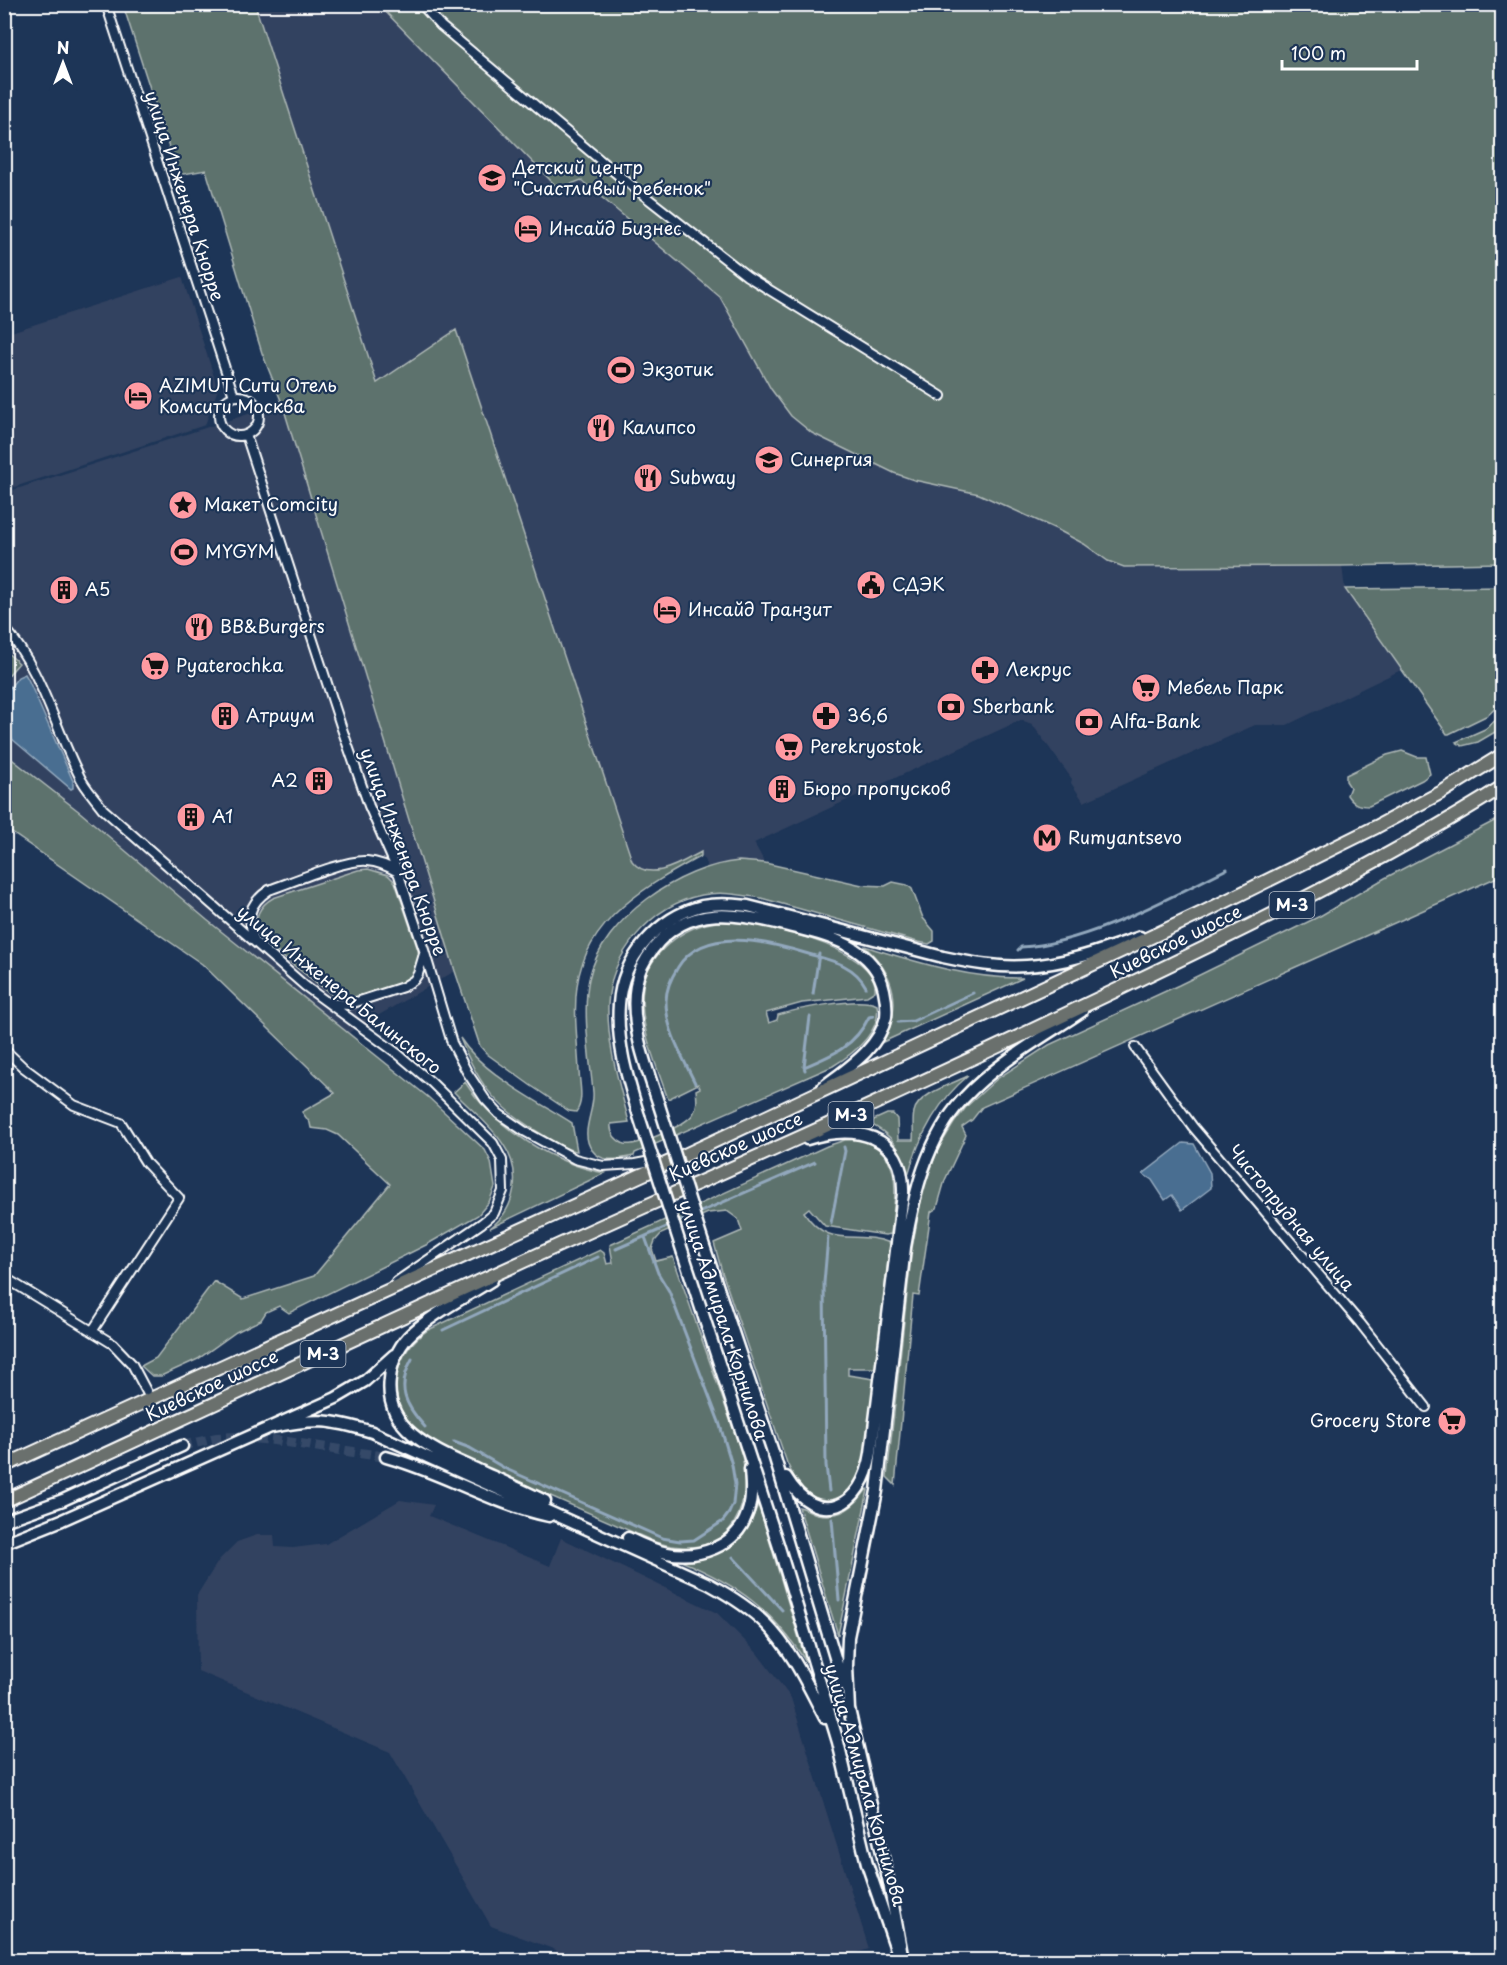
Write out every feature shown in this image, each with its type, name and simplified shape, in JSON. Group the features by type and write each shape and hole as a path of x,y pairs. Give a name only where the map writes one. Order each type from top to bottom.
{"highway":[{"name":"Киевское шоссе","path":"4,1466 151,1401 375,1295 685,1155 1202,913 1376,827 1503,756"},
{"name":"Киевское шоссе","path":"4,1501 783,1146 1106,995 1295,904 1440,825 1503,787"}],"main road":[{"name":"улица Адмирала Корнилова","path":"901,1960 867,1864 838,1742 778,1544 625,1067 620,1043 618,1006 623,981 631,962 663,924 693,909 717,904 748,906 943,957 1010,966 1028,966 1066,960 1098,951 1202,913"},
{"name":"улица Адмирала Корнилова","path":"810,1097 850,1066 877,1038 883,1027 887,1007 883,982 866,958 858,951 830,938 757,918 718,914 696,919 670,933 651,951 638,975 634,995 639,1040 703,1244 774,1455 833,1647 890,1883 901,1960"},
{"path":"849,1710 847,1666 849,1624 877,1491 905,1247 911,1212 922,1172 941,1131 955,1109 970,1093 1033,1044 1106,995"},
{"path":"774,1455 790,1486 804,1499 819,1506 832,1507 844,1502 856,1493 864,1480 871,1453 903,1190 901,1171 896,1159 882,1142 870,1136 857,1132 826,1134 783,1146"},
{"path":"507,1270 424,1324 407,1338 399,1350 391,1369 390,1398 400,1421 417,1439 440,1453 658,1551 680,1555 703,1553 720,1545 735,1534 747,1516 750,1503 750,1456"},
{"path":"4,1545 336,1398 365,1381 399,1350"},
{"path":"272,1427 313,1420 342,1422 404,1446 709,1584 754,1612 768,1625 789,1653 838,1742"},
{"path":"4,1521 63,1500 182,1446"},
{"path":"386,1457 418,1466 501,1502 543,1515 573,1521"}],"street":[{"name":"улица Инженера Кнорре","path":"106,4 234,396"},
{"path":"421,4 441,26 618,175 747,276 941,396"},
{"path":"234,396 245,396 251,399 259,409 259,422 246,435 232,435 219,420 222,406 234,396"},
{"name":"улица Инженера Кнорре","path":"246,435 341,726 369,806 398,872 452,1043 473,1082 499,1114 549,1146 588,1163 603,1166 635,1164 685,1155"},
{"name":"улица Инженера Балинского","path":"4,627 19,643 34,671 80,778 103,809 256,943 431,1082 493,1143 502,1160 503,1191 494,1213 473,1230 375,1295"},
{"path":"256,943 251,930 250,912 259,897 269,890 353,862 375,862 398,872"},
{"path":"328,1002 347,1005 403,987 414,981 418,974 424,950"},
{"name":"Чистопрудная улица","path":"1135,1047 1193,1127 1360,1323 1426,1407"},
{"path":"4,1049 23,1067 74,1105 121,1123 146,1163 178,1198 93,1330"},
{"path":"4,1277 114,1344 128,1359 151,1401"}],"shaded area":[{"path":"255,5 379,5 559,189 580,180 720,297 771,389 791,416 812,433 850,451 979,494 1056,529 1084,544 1108,561 1133,568 1342,566 1345,589 1401,670 1287,725 1255,725 1084,802 1071,783 1072,779 1032,724 1021,720 754,843 765,863 739,861 720,863 708,868 701,853 671,867 651,872 635,866 455,330 378,384"},
{"path":"182,277 218,389 205,425 5,490 5,334"},
{"path":"282,403 455,971 348,1033 5,753 5,679 18,663 5,651 4,493"},
{"path":"25,674 73,781 71,789 5,733 5,694 18,677"},
{"path":"1183,1143 1194,1144 1210,1173 1211,1188 1182,1210 1172,1195 1165,1200 1152,1180 1143,1174"},
{"path":"400,1500 434,1505 429,1516 550,1566 561,1538 717,1613 757,1653 791,1698 869,1949 833,1960 562,1960 556,1950 491,1926 390,1752 198,1671 197,1595 219,1560 237,1542 257,1535 274,1535 275,1547 293,1548 326,1544"}],"green space":[{"path":"123,5 255,5 377,383 456,330 632,861 639,868 656,871 666,869 701,852 701,856 661,879 622,907 606,923 583,962 575,1007 581,1093 576,1112 569,1111 530,1085 487,1054 480,1046 455,971 282,403 262,353 206,170 178,175"},
{"path":"379,5 1502,5 1502,563 1124,567 1108,561 1084,544 1056,529 979,494 914,480 894,473 812,433 791,416 771,389 720,297 581,180 559,189"},
{"path":"1502,587 1502,702 1488,715 1449,734 1345,589"},
{"path":"5,651 19,663 5,679"},
{"path":"1502,715 1502,728 1478,742 1462,746 1456,742 1485,729"},
{"path":"1402,751 1417,757 1426,757 1430,774 1369,806 1351,801 1347,795 1350,787 1346,781 1346,775 1387,755"},
{"path":"4,753 81,813 207,920 428,1097 485,1150 491,1162 495,1187 489,1202 478,1215 426,1245 289,1313 279,1306 266,1312 261,1320 236,1332 198,1359 161,1376 152,1376 141,1366 156,1358 214,1281 243,1299 314,1276 390,1184 338,1135 327,1130 311,1128 302,1112 335,1093 202,964 5,828"},
{"path":"1502,817 1502,875 982,1107 972,1120 962,1127 966,1135 945,1180 937,1208 931,1212 919,1296 913,1295 895,1485 887,1477 912,1248 923,1190 938,1149 967,1106 998,1078 1049,1045 1320,916 1385,878"},
{"path":"739,861 765,863 862,885 885,886 893,882 907,885 912,889 923,918 934,931 934,941 929,944 918,942 761,898 739,895 717,893 702,895 666,909 650,921 625,950 616,968 611,986 608,1005 609,1035 629,1122 611,1124 611,1130 614,1136 624,1144 650,1139 672,1129 689,1119 696,1108 696,1090 700,1088 698,1084 668,1099 649,1044 642,1001 646,975 652,963 670,943 693,929 718,922 757,925 810,939 836,949 857,961 871,975 875,991 867,996 802,1003 766,1013 769,1023 777,1020 778,1015 787,1012 828,1004 857,1002 877,1005 875,1024 865,1041 833,1066 635,1153 634,1156 611,1159 601,1157 592,1150 587,1136 593,1092 586,1006 589,979 597,957 610,936 627,916 669,884 716,865"},
{"path":"368,869 388,875 395,882 418,950 418,964 412,977 401,984 364,997 345,1000 332,995 272,948 259,934 256,923 258,913 264,904 273,898 358,870"},
{"path":"864,946 962,973 1023,978 883,1042 893,1016 893,991 883,967"},
{"path":"460,1038 470,1051 496,1075 572,1123 577,1151 551,1140 502,1106 483,1084"},
{"path":"968,1076 947,1097 930,1122 907,1178 903,1160 895,1144 883,1132 867,1123 887,1114 893,1114 897,1119 898,1140 913,1140 913,1115 922,1100"},
{"path":"465,1082 492,1114 526,1141 565,1161 605,1173 490,1228 499,1220 511,1200 514,1189 513,1166 498,1137 454,1092"},
{"path":"856,1139 872,1145 883,1153 890,1164 895,1190 891,1234 825,1226 809,1208 804,1212 813,1224 833,1235 878,1239 890,1243 876,1368 848,1368 848,1375 874,1379 869,1431 860,1470 852,1486 841,1496 826,1500 812,1496 797,1482 787,1463 714,1243 742,1231 738,1219 727,1211 708,1213 661,1234 652,1249 656,1261 673,1257 742,1454 745,1477 738,1516 729,1530 716,1540 699,1546 679,1547 655,1542 435,1444 412,1426 403,1414 396,1388 397,1375 408,1350 428,1330 600,1250 604,1253 607,1264 613,1263 610,1245 827,1146"},
{"path":"867,1489 838,1635 799,1507 817,1514 833,1515 852,1506"},
{"path":"758,1505 806,1662 781,1628 752,1601 720,1580 681,1561 711,1556 736,1543 750,1523"}],"waterway":[{"path":"1018,950 1021,947 1073,938 1100,929 1153,906 1227,869"},
{"path":"695,1083 672,1033 666,997 669,984 678,967 689,954 703,946 719,941 737,940 789,948 840,964 861,979 866,987"},
{"path":"813,994 819,954"},
{"path":"898,1022 913,1021 973,993"},
{"path":"805,1070 804,1067 834,1054 850,1042 869,1017 873,1016"},
{"path":"804,1067 810,1017"},
{"path":"831,1223 844,1147"},
{"path":"698,1213 815,1162"},
{"path":"616,1249 692,1216"},
{"path":"454,1442 470,1448 506,1469 662,1538 680,1541 694,1540 723,1521 733,1504 735,1484 732,1465 719,1422 669,1291 658,1273 645,1237"},
{"path":"828,1237 824,1283 826,1465 829,1491"},
{"path":"443,1330 598,1257"},
{"path":"412,1359 404,1379 405,1396 412,1411 425,1427"},
{"path":"832,1519 839,1600"},
{"path":"733,1557 782,1610"}],"tunnel":[{"path":"182,1446 216,1438 236,1437 274,1440 386,1457"}],"place":[{"name":"Детский центр \"Счастливый ребенок\"","path":"492,178"},
{"name":"Инсайд Бизнес","path":"528,229"},
{"name":"Экзотик","path":"621,370"},
{"name":"AZIMUT Сити Отель Комсити Москва","path":"138,396"},
{"name":"Калипсо","path":"601,428"},
{"name":"Синергия","path":"769,460"},
{"name":"Subway","path":"648,478"},
{"name":"Макет Comcity","path":"183,505"},
{"name":"MYGYM","path":"184,552"},
{"name":"СДЭК","path":"871,585"},
{"name":"А5","path":"64,590"},
{"name":"Инсайд Транзит","path":"667,610"},
{"name":"BB&Burgers","path":"199,627"},
{"name":"Pyaterochka","path":"155,666"},
{"name":"Лекрус","path":"985,670"},
{"name":"Мебель Парк","path":"1146,688"},
{"name":"Sberbank","path":"951,707"},
{"name":"Атриум","path":"225,716"},
{"name":"36,6","path":"826,716"},
{"name":"Alfa-Bank","path":"1089,722"},
{"name":"Perekryostok","path":"789,747"},
{"name":"А2","path":"319,781"},
{"name":"Бюро пропусков","path":"782,789"},
{"name":"А1","path":"191,817"},
{"name":"Rumyantsevo","path":"1047,838"},
{"name":"Grocery Store","path":"1452,1421"}]}
